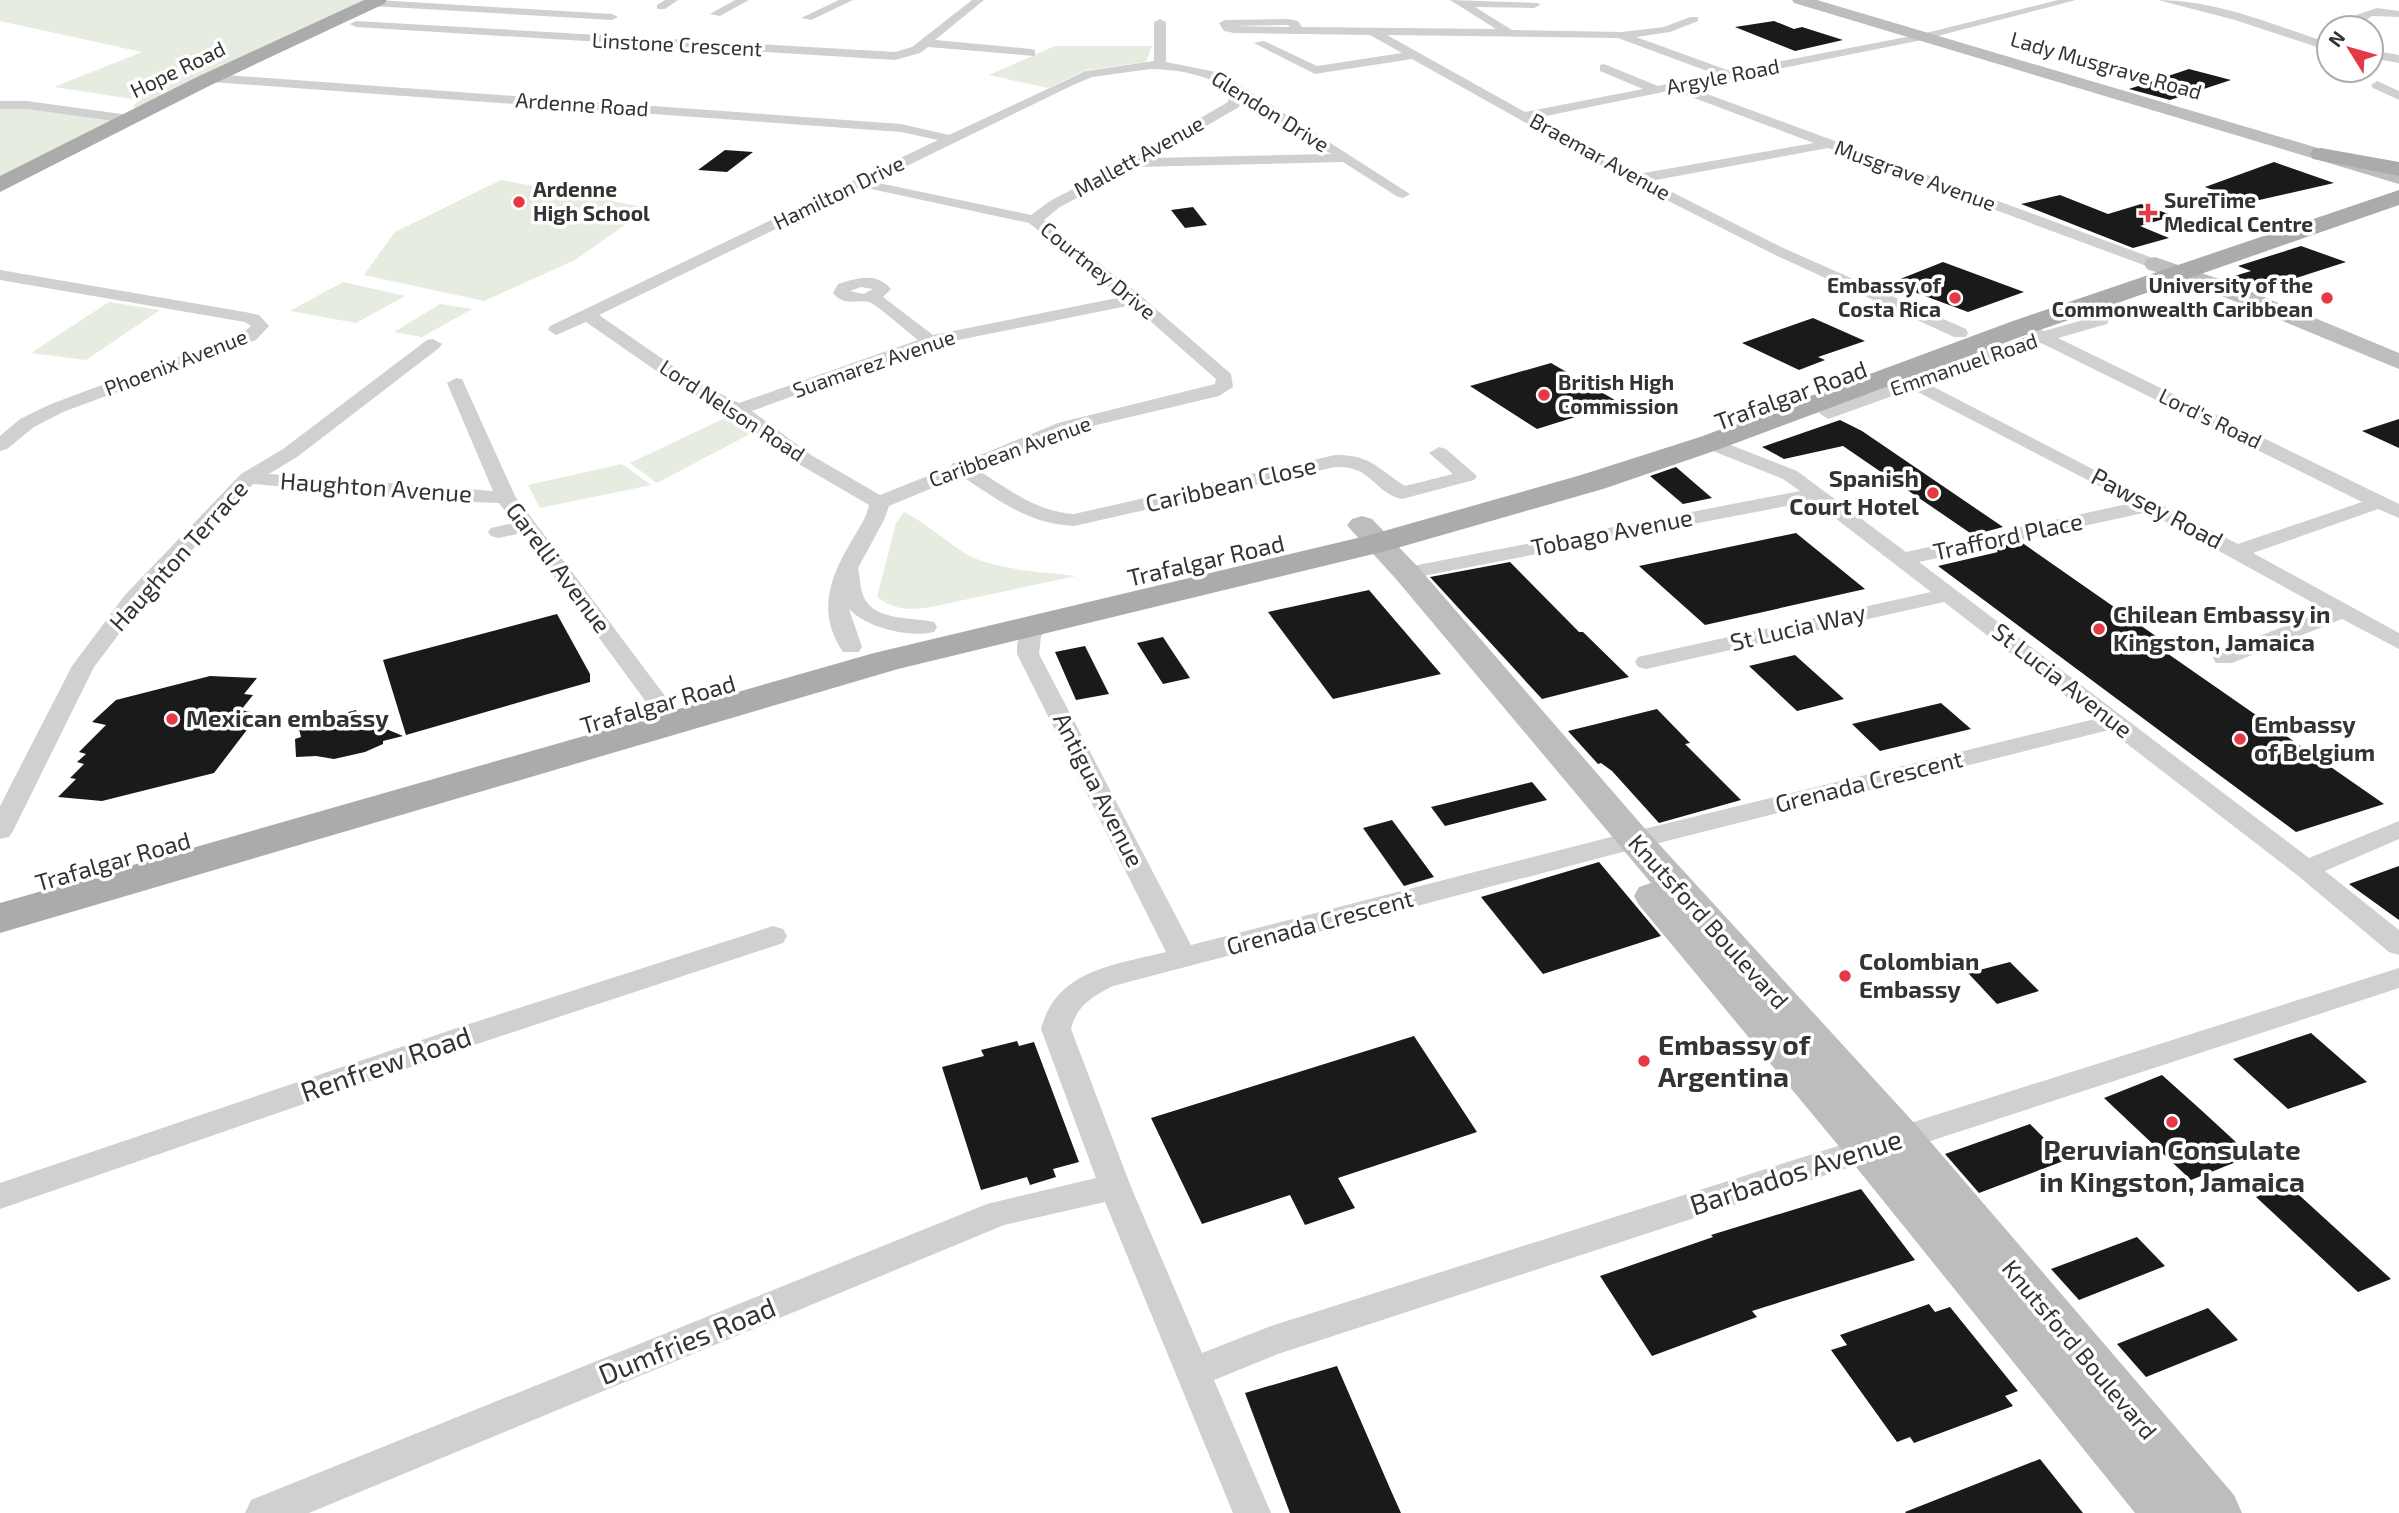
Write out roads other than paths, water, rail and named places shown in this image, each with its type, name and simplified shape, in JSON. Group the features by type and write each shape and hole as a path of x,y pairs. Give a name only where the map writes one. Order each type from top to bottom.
{"main road":[{"name":"Lady Musgrave Road","path":"1800,0 2399,178"},
{"name":"Hope Road","path":"0,185 211,78 375,1"},
{"path":"2321,154 2399,169"},
{"path":"2369,169 2386,177 2389,183 2370,196"},
{"name":"Trafalgar Road","path":"0,895 377,777 660,705 926,627 1376,550 1393,550 1397,544 1416,533 1592,482 2032,332 2168,269 2399,187"},
{"name":"Trafalgar Road","path":"0,918 887,661 1299,561 1348,557 1376,550 1607,461 1960,333 2399,197"},
{"path":"2168,269 2220,287 2399,362"},
{"name":"Knutsford Boulevard","path":"1376,550 1622,843 2215,1513"},
{"path":"851,647 887,661"},
{"name":"Knutsford Boulevard","path":"1885,1143 2169,1513"}],"street":[{"path":"660,7 673,0"},
{"path":"716,14 744,0"},
{"path":"807,18 848,0"},
{"name":"Linstone Crescent","path":"356,24 886,56 911,53 979,0"},
{"name":"Argyle Road","path":"1524,116 1922,37 2071,0"},
{"path":"2163,0 2229,15 2315,43"},
{"path":"375,1 612,17"},
{"path":"1458,2 1534,5"},
{"path":"1458,2 1510,33"},
{"path":"2362,14 2366,12 2399,15"},
{"path":"1297,29 1294,23 1288,22 1225,23 1228,29 1622,36 1666,30 1694,19"},
{"path":"1160,22 1160,65"},
{"name":"Braemar Avenue","path":"1371,31 1636,179 1776,250 1960,333"},
{"path":"1622,36 1728,76"},
{"path":"927,43 1031,52"},
{"path":"1261,43 1315,70 1415,55"},
{"name":"Glendon Drive","path":"1126,67 1160,65 1208,73 1261,102 1344,159 1402,194"},
{"name":"Hamilton Drive","path":"556,330 1069,82 1090,74 1126,67"},
{"path":"1604,68 1657,90"},
{"path":"1632,80 1689,70"},
{"name":"Ardenne Road","path":"211,78 891,127 951,139"},
{"path":"2377,85 2399,96"},
{"name":"Musgrave Avenue","path":"1675,87 2168,269"},
{"name":"Mallett Avenue","path":"1034,219 1055,204 1133,163 1234,104 1236,90"},
{"path":"0,105 27,104 129,119"},
{"path":"1636,179 1830,144"},
{"path":"1133,163 1344,159"},
{"name":"Courtney Drive","path":"861,183 1034,219 1135,299 1226,378 1224,387"},
{"name":"Phoenix Avenue","path":"0,275 245,317 253,319 261,327 250,336 57,408 27,424 0,445"},
{"path":"872,297 930,341"},
{"name":"Suamarez Avenue","path":"738,410 930,341 1135,299"},
{"name":"Lord Nelson Road","path":"590,314 595,321 687,384 738,410 804,458 879,503"},
{"name":"Emmanuel Road","path":"1828,413 2032,332 2101,320"},
{"name":"Lord's Road","path":"2032,332 2399,512"},
{"name":"Haughton Terrace","path":"0,831 83,666 133,600 248,478 290,453 433,344"},
{"name":"Pawsey Road","path":"1911,382 2151,505 2399,642"},
{"name":"Garelli Avenue","path":"456,383 472,428 492,464 505,497 660,705"},
{"name":"Caribbean Avenue","path":"879,503 960,467 1065,426 1198,397 1224,387"},
{"name":"St Lucia Avenue","path":"1710,443 1790,475 1817,494 2306,869 2399,945"},
{"name":"Caribbean Close","path":"960,467 1030,510 1051,519 1074,520 1343,460 1364,463 1402,493 1467,476 1439,453"},
{"name":"Haughton Avenue","path":"248,478 443,495 505,497"},
{"name":"Tobago Avenue","path":"1376,550 1817,494"},
{"path":"2236,552 2380,502"},
{"path":"851,647 838,624 835,598 847,568 878,516 879,503"},
{"name":"Trafford Place","path":"1905,559 2151,505"},
{"path":"498,532 527,526"},
{"path":"847,568 858,605 869,613 898,625 926,627"},
{"name":"St Lucia Way","path":"1646,662 1950,594"},
{"path":"2224,658 2344,611"},
{"name":"Antigua Avenue","path":"1041,624 1033,629 1028,641 1028,654 1184,959"},
{"name":"Grenada Crescent","path":"1252,1513 1115,1187 1056,1030 1060,1011 1075,992 1104,978 1622,843 2115,722"},
{"path":"2306,869 2399,829"},
{"name":"Renfrew Road","path":"0,1196 473,1034 773,936"},
{"name":"Barbados Avenue","path":"1194,1371 1272,1342 2399,978"},
{"name":"Dumfries Road","path":"264,1513 999,1213 1115,1187"}],"place":[{"name":"Ardenne High School","path":"519,202"},
{"name":"SureTime Medical Centre","path":"2148,213"},
{"name":"Embassy of Costa Rica","path":"1955,298"},
{"name":"University of the Commonwealth Caribbean","path":"2327,298"},
{"name":"British High Commission","path":"1544,395"},
{"name":"Spanish Court Hotel","path":"1933,493"},
{"name":"Chilean Embassy in Kingston, Jamaica","path":"2099,629"},
{"name":"Mexican embassy","path":"172,719"},
{"name":"Embassy of Belgium","path":"2240,739"},
{"name":"Colombian Embassy","path":"1845,976"},
{"name":"Embassy of Argentina","path":"1644,1061"},
{"name":"Peruvian Consulate in Kingston, Jamaica","path":"2172,1122"}]}
